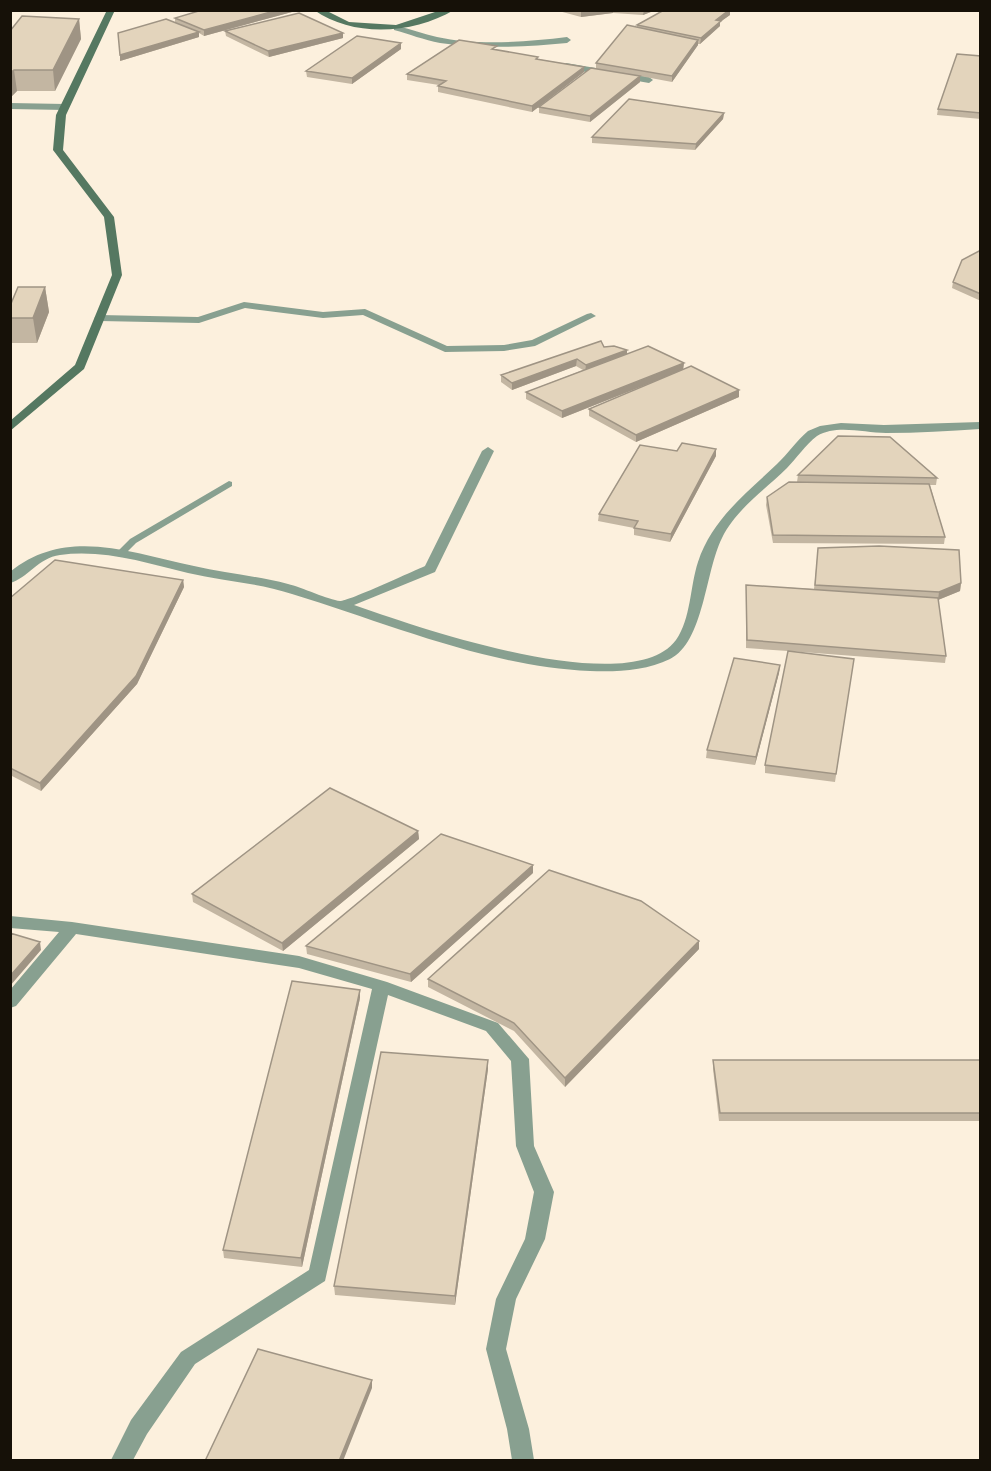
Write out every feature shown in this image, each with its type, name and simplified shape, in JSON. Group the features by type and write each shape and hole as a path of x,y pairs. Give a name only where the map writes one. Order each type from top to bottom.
{"street":[{"path":"11,428 80,367 117,275 109,218 58,150 61,115 111,10"},
{"path":"318,10 348,24 397,28 438,40 485,46 510,55"},
{"path":"397,28 450,10"},
{"path":"466,43 531,44 567,40"},
{"path":"560,65 649,80"},
{"path":"10,106 65,107"},
{"path":"100,318 199,320 244,305 323,315 365,312 445,348 504,348 535,343 591,316"},
{"path":"10,579 36,558 57,551 81,550 120,554 284,587 480,649 554,664 610,667 649,664 672,653 689,634 703,574 715,538 735,508 782,466 816,431 841,427 979,428"},
{"path":"340,606 430,569 488,451"},
{"path":"10,922 72,928 298,962 381,986 492,1027 520,1059 525,1146 544,1192 535,1239 506,1299 496,1349 518,1429 523,1461"},
{"path":"10,1002 72,928"},
{"path":"122,1461 139,1427 188,1358 318,1275 381,986"}],"lane":[{"path":"120,554 133,541 229,484"}],"building":[{"path":"202,10 278,10 204,30 175,18"},
{"path":"664,10 729,10 716,20 721,21 701,38 637,25"},
{"path":"299,13 343,33 268,51 225,31"},
{"path":"22,16 79,19 53,70 14,70 10,73 10,31"},
{"path":"166,19 199,32 120,55 118,33"},
{"path":"627,25 698,40 672,76 596,63"},
{"path":"357,36 401,43 352,78 306,71"},
{"path":"459,40 497,46 492,49 538,57 536,59 584,67 532,106 438,86 446,81 407,74"},
{"path":"957,54 981,56 981,113 938,109"},
{"path":"591,68 640,76 590,116 539,107"},
{"path":"629,99 724,113 696,144 592,137"},
{"path":"981,250 981,294 953,282 962,260"},
{"path":"18,287 45,287 33,318 10,318 10,306"},
{"path":"601,341 604,347 614,346 627,350 586,365 577,359 512,383 501,375"},
{"path":"648,346 684,363 562,411 526,392"},
{"path":"691,366 739,390 636,435 589,409"},
{"path":"838,436 890,437 937,478 798,475"},
{"path":"682,443 716,449 671,534 634,528 638,521 599,514 640,445 677,451"},
{"path":"789,482 929,484 945,537 773,535 767,497"},
{"path":"879,546 959,550 961,583 939,592 815,585 818,548"},
{"path":"55,560 183,580 136,676 40,783 10,768 10,598"},
{"path":"746,585 938,598 946,656 747,640"},
{"path":"788,651 854,659 836,774 765,765"},
{"path":"734,658 780,665 756,757 707,750"},
{"path":"330,788 418,831 282,943 192,894"},
{"path":"441,834 533,865 410,974 306,946"},
{"path":"549,870 641,901 699,941 565,1078 514,1023 428,979"},
{"path":"10,933 40,942 10,976"},
{"path":"292,981 360,990 301,1258 223,1250"},
{"path":"381,1052 488,1060 455,1296 334,1286"},
{"path":"713,1060 981,1060 981,1113 720,1113"},
{"path":"258,1349 372,1380 339,1461 205,1461"}]}
